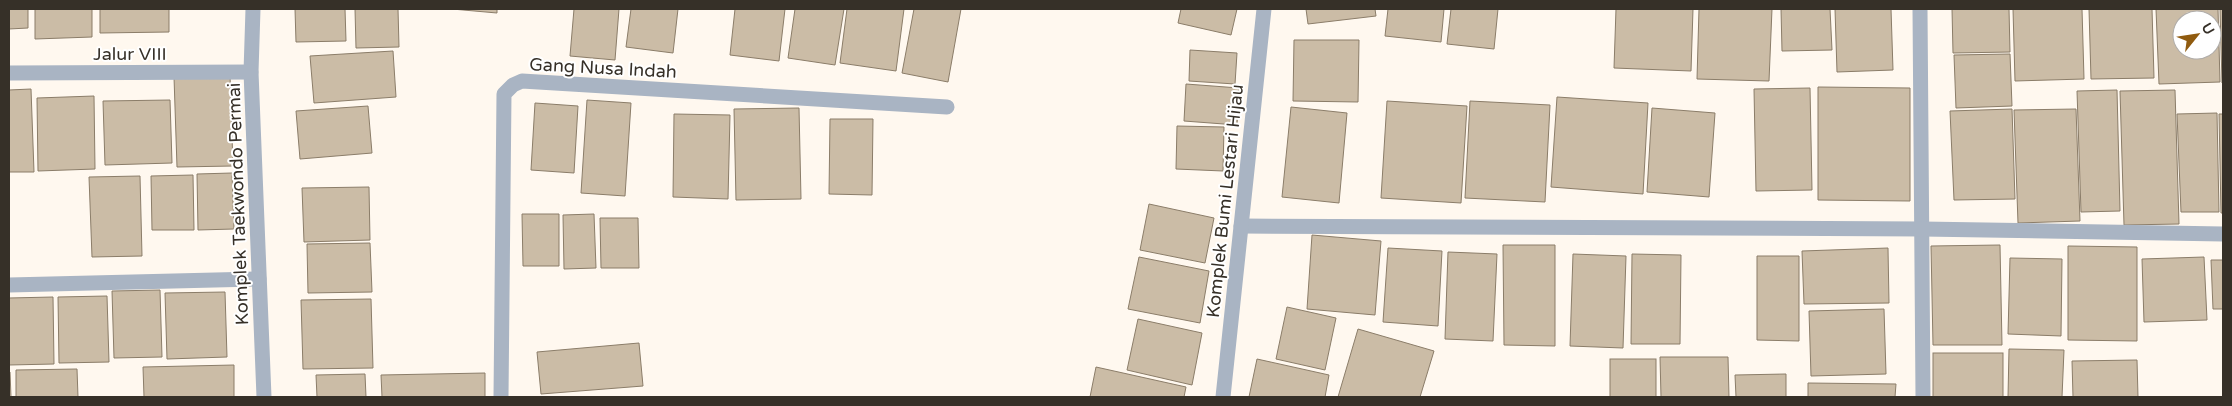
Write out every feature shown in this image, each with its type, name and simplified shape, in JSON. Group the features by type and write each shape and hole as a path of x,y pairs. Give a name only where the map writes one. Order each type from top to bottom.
{"street":[{"name":"Komplek Taekwondo Permai","path":"253,9 251,72 264,397"},
{"name":"Komplek Bumi Lestari Hijau","path":"1223,397 1264,9"},
{"path":"1920,9 1923,397"},
{"name":"Jalur VIII","path":"9,73 251,72"},
{"name":"Gang Nusa Indah","path":"500,397 504,94 513,85 522,81 947,107"},
{"path":"1241,226 1922,229 2223,234"},
{"path":"9,285 259,279"}],"building":[{"path":"9,9 28,9 28,28 9,29"},
{"path":"35,9 92,9 92,37 35,39"},
{"path":"100,9 169,9 169,32 100,33"},
{"path":"295,9 345,9 346,41 296,42"},
{"path":"355,9 398,9 399,47 356,48"},
{"path":"452,9 497,9 497,13"},
{"path":"574,9 619,9 615,60 570,56"},
{"path":"631,9 678,9 673,53 626,47"},
{"path":"735,9 785,9 779,61 730,55"},
{"path":"795,9 844,9 835,65 788,58"},
{"path":"847,9 904,9 896,71 840,63"},
{"path":"914,9 961,9 948,82 902,73"},
{"path":"1181,9 1237,9 1231,35 1178,23"},
{"path":"1306,9 1375,9 1376,16 1308,24"},
{"path":"1388,9 1444,9 1441,42 1385,36"},
{"path":"1451,9 1498,9 1494,49 1447,44"},
{"path":"1616,9 1693,9 1691,71 1614,68"},
{"path":"1699,9 1772,9 1769,81 1697,79"},
{"path":"1781,9 1830,9 1832,50 1782,51"},
{"path":"1835,9 1891,9 1893,70 1837,72"},
{"path":"1952,9 2009,9 2010,52 1953,53"},
{"path":"2013,9 2082,9 2084,79 2015,81"},
{"path":"2089,9 2152,9 2154,78 2091,79"},
{"path":"2156,9 2218,9 2172,10 2172,60 2219,60 2220,82 2159,84"},
{"path":"2223,9 2223,83 2222,10 2220,10"},
{"path":"1294,40 1359,40 1358,102 1293,101"},
{"path":"1190,50 1237,53 1235,84 1189,81"},
{"path":"393,51 396,97 314,103 310,56"},
{"path":"2010,54 2012,106 1956,108 1954,55"},
{"path":"230,75 233,166 177,167 174,77"},
{"path":"1186,84 1239,88 1237,125 1184,121"},
{"path":"1818,87 1910,88 1910,201 1818,200"},
{"path":"1810,88 1812,190 1756,191 1754,89"},
{"path":"31,89 34,172 9,172 9,90"},
{"path":"2117,90 2120,211 2081,212 2077,91"},
{"path":"2175,90 2179,224 2124,225 2120,91"},
{"path":"94,96 95,169 38,171 37,98"},
{"path":"1557,97 1648,103 1643,194 1551,187"},
{"path":"170,100 172,163 105,165 103,101"},
{"path":"587,100 631,103 625,196 581,193"},
{"path":"1387,101 1467,106 1461,203 1381,198"},
{"path":"1470,101 1550,105 1545,202 1465,198"},
{"path":"535,103 578,106 574,173 531,170"},
{"path":"368,106 372,153 300,159 296,111"},
{"path":"1291,107 1347,113 1339,203 1282,197"},
{"path":"799,108 801,199 736,200 734,109"},
{"path":"1652,108 1715,113 1709,197 1647,192"},
{"path":"2012,109 2015,199 1954,200 1950,111"},
{"path":"2076,109 2080,221 2018,223 2014,110"},
{"path":"2217,113 2219,212 2181,212 2177,114"},
{"path":"674,114 730,115 728,199 673,197"},
{"path":"2219,114 2223,114 2223,213 2221,213"},
{"path":"830,119 873,119 872,195 829,194"},
{"path":"1177,126 1224,127 1223,171 1176,169"},
{"path":"232,173 234,229 198,230 197,174"},
{"path":"193,175 194,230 152,230 151,176"},
{"path":"140,176 142,256 92,257 89,177"},
{"path":"369,187 370,240 304,242 302,188"},
{"path":"1149,204 1214,218 1205,263 1140,250"},
{"path":"522,214 559,214 559,266 523,266"},
{"path":"594,214 596,268 564,269 563,215"},
{"path":"600,218 638,218 639,268 601,268"},
{"path":"1312,235 1381,241 1375,315 1307,309"},
{"path":"370,243 372,292 308,293 307,244"},
{"path":"1503,245 1555,245 1555,346 1504,345"},
{"path":"2000,245 2002,345 1933,345 1931,246"},
{"path":"2068,246 2137,247 2137,341 2068,340"},
{"path":"1388,248 1442,251 1438,326 1383,322"},
{"path":"1888,248 1889,303 1804,304 1802,251"},
{"path":"1448,252 1497,254 1493,341 1445,339"},
{"path":"1573,254 1626,256 1623,348 1570,346"},
{"path":"1632,254 1681,255 1680,344 1631,344"},
{"path":"1757,256 1799,256 1799,341 1757,340"},
{"path":"1139,257 1209,271 1200,323 1128,309"},
{"path":"2204,257 2207,320 2144,322 2142,259"},
{"path":"2010,258 2062,259 2061,336 2008,334"},
{"path":"2211,260 2223,260 2223,309 2213,309"},
{"path":"160,290 162,357 114,358 112,291"},
{"path":"225,292 227,357 167,359 165,293"},
{"path":"107,296 109,362 59,363 58,297"},
{"path":"53,297 54,364 9,365 9,298"},
{"path":"371,299 373,368 303,369 301,300"},
{"path":"1287,307 1336,318 1325,370 1276,359"},
{"path":"1884,309 1886,374 1811,376 1809,311"},
{"path":"1138,319 1202,333 1192,385 1127,370"},
{"path":"1358,329 1434,351 1420,397 1338,397"},
{"path":"639,343 643,386 541,394 537,352"},
{"path":"2009,349 2064,350 2062,397 2008,397"},
{"path":"1933,353 2003,353 2003,397 1933,397"},
{"path":"1660,357 1728,357 1729,397 1661,397"},
{"path":"1257,359 1329,375 1325,397 1249,397"},
{"path":"1610,359 1656,359 1656,397 1610,397"},
{"path":"2137,360 2138,397 2073,397 2072,361"},
{"path":"234,365 234,397 144,397 143,367"},
{"path":"1096,367 1186,387 1184,397 1090,397"},
{"path":"77,369 78,397 16,397 16,370"},
{"path":"10,372 11,397 9,397"},
{"path":"485,373 485,397 382,397 381,375"},
{"path":"365,374 366,397 317,397 316,375"},
{"path":"1786,374 1786,397 1736,397 1735,375"},
{"path":"1808,383 1896,384 1895,397 1808,397"}]}
